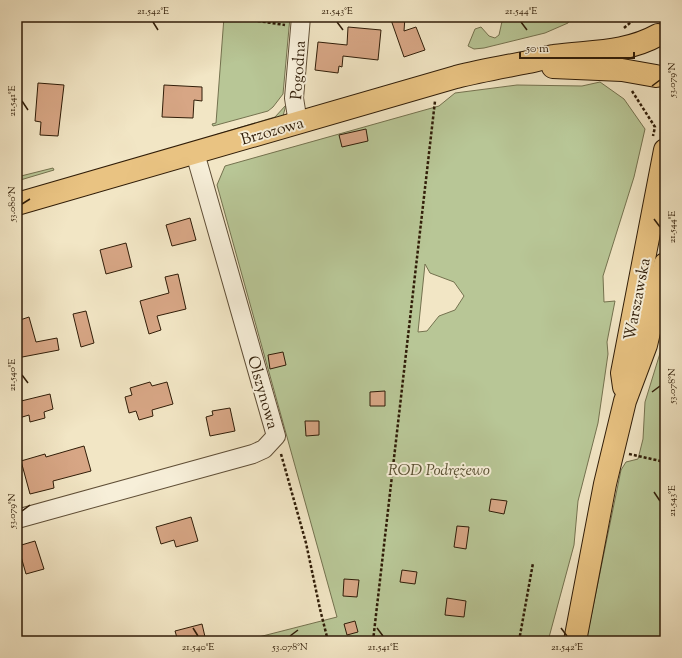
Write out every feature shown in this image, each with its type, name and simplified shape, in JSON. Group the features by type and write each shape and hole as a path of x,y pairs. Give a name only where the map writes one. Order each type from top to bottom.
{"main road":[{"name":"Brzozowa","path":"17,204 298,123 435,96 492,68 553,56 622,49 644,43 661,30"},
{"path":"661,30 653,53 653,63 661,82"},
{"name":"Brzozowa","path":"528,62 552,67 622,70 661,82"},
{"name":"Warszawska","path":"625,401 622,373 665,150"},
{"name":"Warszawska","path":"575,641 613,450 625,401 646,345 665,264"}],"street":[{"name":"Pogodna","path":"298,123 294,98 300,22"},
{"name":"Olszynowa","path":"17,519 253,454 264,449 276,436 195,153"}],"path":[{"path":"238,18 300,22"},
{"path":"373,641 435,96"},
{"path":"276,436 306,543 328,641"},
{"path":"613,450 665,462"},
{"path":"518,641 533,563"}],"green space":[{"path":"224,17 290,17 283,94 268,111 213,126 212,124 216,123"},
{"path":"503,17 571,17 568,23 545,33 484,48 474,49 468,46 475,29 481,27 489,36 495,38 499,35"},
{"name":"ROD Podrężewo","path":"600,82 624,99 645,129 634,177 603,276 604,302 615,301 607,342 608,354 598,423 578,501 574,545 548,641 243,641 337,617 217,185 225,166 439,106 455,93 517,85 582,86","holes":["425,264 430,273 454,282 464,296 455,310 439,316 427,331 418,332"]},
{"path":"286,105 283,116 215,137 215,135 275,117"},
{"path":"53,168 54,170 17,181 17,177"},
{"path":"665,337 665,641 586,641 621,470 626,462 638,459 643,439 645,402"}],"building":[{"path":"390,17 405,17 404,31 416,27 425,50 404,57"},
{"path":"348,27 381,30 378,60 343,56 342,67 339,66 338,73 315,70 318,42 347,45"},
{"path":"38,83 64,85 58,136 40,135 41,122 35,121"},
{"path":"164,85 202,87 202,101 194,100 193,118 162,117"},
{"path":"366,129 368,141 342,147 339,135"},
{"path":"190,218 196,240 172,246 166,225"},
{"path":"126,243 132,267 106,274 100,250"},
{"path":"178,274 186,309 157,316 161,330 149,334 140,301 169,293 165,277"},
{"path":"86,311 94,343 81,347 73,314"},
{"path":"29,317 36,342 57,338 59,350 17,358 17,321"},
{"path":"283,352 286,365 270,369 268,355"},
{"path":"150,382 152,386 167,382 173,404 152,410 153,416 139,420 136,411 129,413 125,397 132,395 130,388"},
{"path":"385,391 385,406 370,406 370,392"},
{"path":"50,394 53,409 44,412 45,418 30,422 29,415 19,418 17,402"},
{"path":"230,408 235,431 210,436 206,417 213,415 212,411"},
{"path":"305,421 319,421 319,435 306,436"},
{"path":"84,446 91,471 53,481 54,488 30,494 21,461 45,454 46,457"},
{"path":"491,499 507,501 504,514 489,511"},
{"path":"191,517 198,541 176,547 174,540 161,544 156,527"},
{"path":"457,526 469,527 466,549 454,547"},
{"path":"35,541 44,569 26,574 18,546"},
{"path":"402,570 417,572 415,584 400,582"},
{"path":"344,579 359,580 357,597 343,596"},
{"path":"447,598 466,601 464,617 445,615"},
{"path":"355,621 358,632 347,635 344,624"},
{"path":"202,624 206,641 178,641 175,631"}]}
